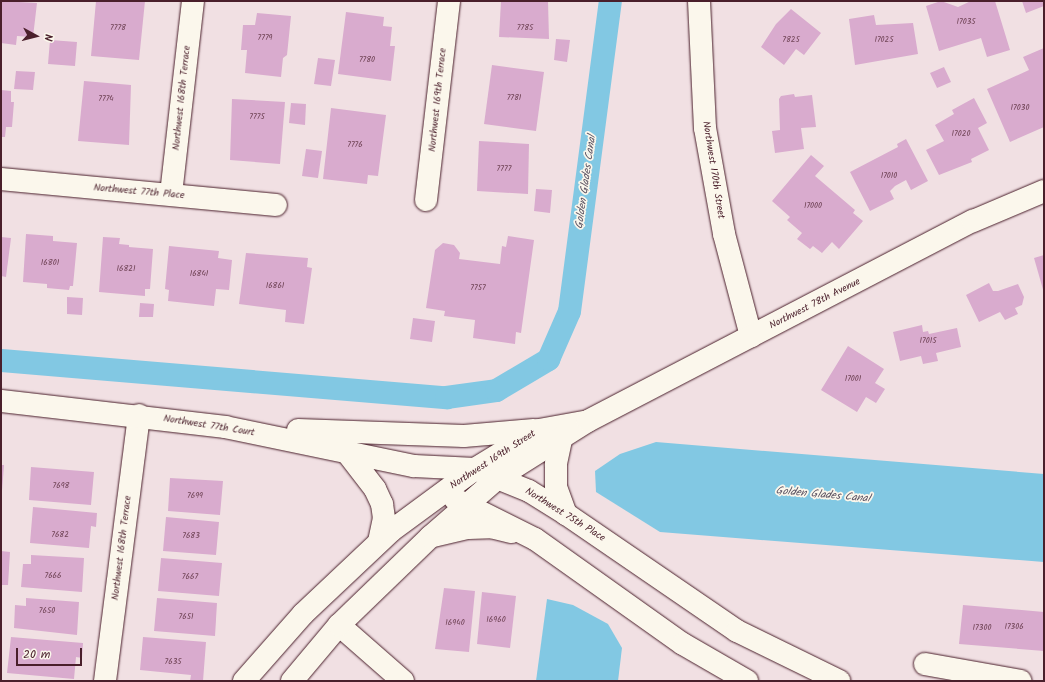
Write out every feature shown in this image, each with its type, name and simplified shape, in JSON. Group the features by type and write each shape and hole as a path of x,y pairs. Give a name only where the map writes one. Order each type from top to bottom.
{"street":[{"name":"Northwest 168th Terrace","path":"171,194 193,1"},
{"name":"Northwest 169th Terrace","path":"426,200 449,1"},
{"name":"Northwest 170th Street","path":"699,1 705,128 724,234 751,336"},
{"name":"Northwest 77th Place","path":"1,179 276,205"},
{"name":"Northwest 78th Avenue","path":"588,421 973,221 1044,191"},
{"name":"Northwest 77th Court","path":"1,401 139,415 225,427 345,450 414,466"},
{"name":"Northwest 168th Terrace","path":"105,681 139,415"},
{"name":"Northwest 169th Street","path":"244,681 303,614 379,541 441,493 475,469 539,430 588,421"},
{"name":"Northwest 169th Street","path":"292,681 340,625 430,537 467,504 499,477 561,440 588,421"},
{"path":"225,427 464,436 539,430"},
{"path":"561,440 556,464 556,487 566,514"},
{"path":"345,450 375,489 382,504 384,518 379,541"},
{"path":"414,466 441,493 467,504 534,539 683,644 747,681"},
{"name":"Northwest 75th Place","path":"414,466 475,469 499,477 566,514 723,622 805,666 840,681"},
{"path":"430,537 468,528 491,527 534,539"},
{"path":"340,625 403,681"},
{"path":"925,664 997,680 1020,681"}],"water":[{"name":"Golden Glades Canal","path":"656,442 1044,474 1044,562 660,532 596,492 595,471 620,454"},
{"path":"547,599 573,605 608,624 622,648 618,681 536,681"}],"building":[{"path":"1,1 37,3 33,37 17,36 16,45 1,43"},
{"path":"96,1 145,1 139,60 91,56"},
{"path":"501,1 548,1 549,39 499,37"},
{"path":"941,1 958,7 971,1 995,1 1010,50 987,57 981,38 939,51 926,6"},
{"path":"1022,1 1044,1 1044,6 1026,13"},
{"path":"791,9 821,33 804,55 796,49 784,65 761,47 776,24"},
{"path":"346,12 384,17 383,26 392,27 390,46 395,46 391,81 338,74"},
{"path":"257,13 291,16 287,55 283,58 281,77 245,73 247,50 241,50 243,25 255,25"},
{"path":"874,15 876,25 913,23 918,54 855,65 849,19"},
{"path":"556,39 570,40 567,62 554,60"},
{"path":"50,40 77,42 75,66 48,64"},
{"path":"1044,48 1044,127 1010,142 987,89 1029,70 1023,57"},
{"path":"318,58 335,60 331,86 314,84"},
{"path":"492,65 544,72 536,131 484,124"},
{"path":"944,67 951,82 937,88 930,73"},
{"path":"16,71 35,72 33,90 14,89"},
{"path":"84,81 131,85 129,145 78,141"},
{"path":"1,90 11,91 11,102 14,102 12,127 6,127 5,137 1,137"},
{"path":"794,94 795,97 812,95 816,127 801,128 804,149 775,153 772,131 780,130 779,99 781,96"},
{"path":"974,98 987,123 978,128 989,150 971,159 972,162 939,175 926,150 944,141 935,125 954,114 952,110"},
{"path":"232,99 285,102 280,164 230,160"},
{"path":"291,103 306,104 305,125 289,123"},
{"path":"331,108 386,115 378,176 368,175 367,184 323,179"},
{"path":"906,139 928,181 911,190 906,180 895,186 890,191 894,199 870,211 850,172 898,147 897,144"},
{"path":"479,141 529,144 528,194 477,191"},
{"path":"306,149 322,151 318,178 302,176"},
{"path":"811,155 824,166 815,176 855,210 853,213 863,221 839,249 832,242 822,253 813,246 810,249 797,239 802,233 787,220 790,217 772,201"},
{"path":"536,189 552,190 550,213 534,211"},
{"path":"26,234 53,236 53,241 77,243 73,286 70,286 69,290 47,288 47,284 23,282"},
{"path":"508,236 534,240 521,333 516,332 515,344 473,338 475,320 444,316 445,311 426,308 435,250 443,243 454,245 460,253 459,259 500,264 502,246 506,247"},
{"path":"1,237 11,238 6,277 1,276"},
{"path":"103,237 120,238 119,244 129,245 129,247 153,249 150,289 145,289 145,296 99,292"},
{"path":"169,246 219,251 218,258 232,260 229,290 216,289 214,306 168,301 169,290 165,289"},
{"path":"246,253 308,258 307,267 312,268 304,324 285,322 286,310 239,304"},
{"path":"1044,255 1044,293 1034,258"},
{"path":"989,283 993,291 998,291 1018,284 1024,297 1022,305 1015,308 1018,314 1005,320 1000,312 979,322 966,295"},
{"path":"67,297 83,298 82,315 67,314"},
{"path":"140,303 154,304 153,317 139,317"},
{"path":"413,318 435,321 432,342 410,339"},
{"path":"922,325 923,332 928,331 929,334 957,328 961,347 936,353 938,361 923,364 921,356 900,361 893,332"},
{"path":"848,346 884,369 875,383 885,389 876,403 866,397 857,412 821,390"},
{"path":"1,465 4,465 2,491 1,491"},
{"path":"31,467 94,472 91,505 29,500"},
{"path":"170,478 223,481 220,515 168,511"},
{"path":"33,507 97,513 96,527 91,526 89,548 30,543"},
{"path":"166,517 219,522 216,555 163,551"},
{"path":"1,551 10,552 8,585 1,585"},
{"path":"31,555 84,558 82,592 21,587 23,564 31,564"},
{"path":"161,558 222,563 219,596 158,591"},
{"path":"444,588 475,591 469,652 435,649"},
{"path":"482,592 516,596 510,648 477,644"},
{"path":"26,598 79,602 77,635 14,628 15,605 26,606"},
{"path":"157,598 217,603 215,636 154,631"},
{"path":"963,605 1044,612 1044,651 959,644"},
{"path":"11,637 83,643 82,658 76,657 74,679 7,673"},
{"path":"143,637 206,642 203,681 190,681 191,675 140,670"}],"waterway":[{"name":"Golden Glades Canal","path":"1,360 446,397 496,390 548,359 569,311 610,1"}]}
